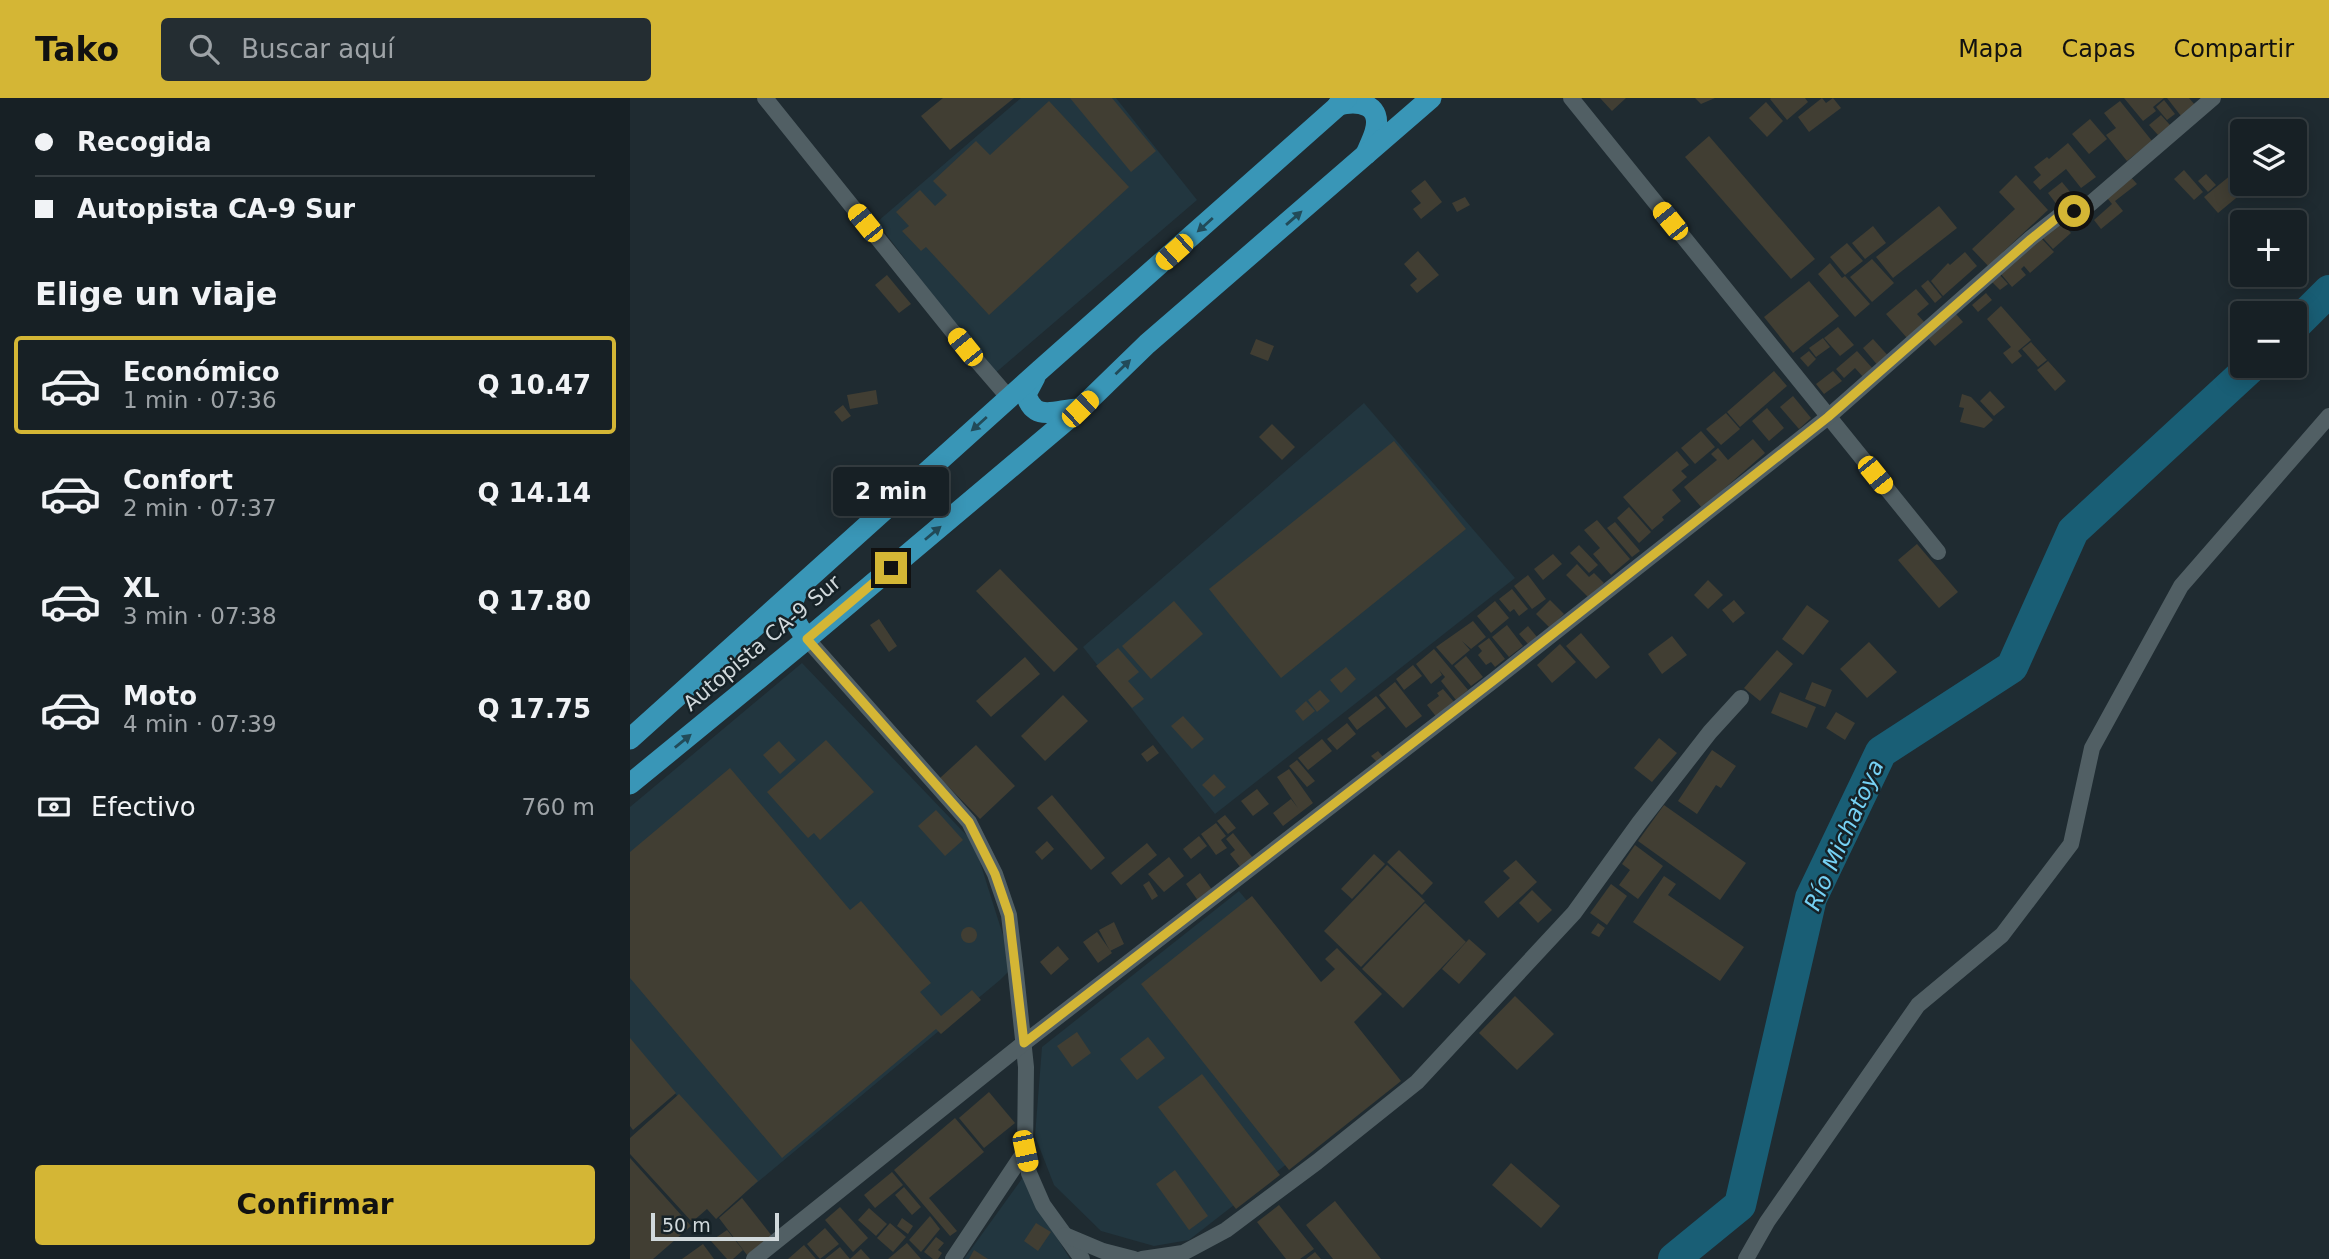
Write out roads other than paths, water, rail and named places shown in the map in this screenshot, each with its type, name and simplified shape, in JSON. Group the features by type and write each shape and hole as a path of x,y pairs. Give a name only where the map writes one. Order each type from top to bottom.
{"highway":[{"name":"Autopista CA-9 Sur","path":"630,784 1080,409 1147,344 1431,98"},
{"name":"Autopista CA-9 Sur","path":"630,739 1343,102"},
{"path":"1343,102 1359,102 1369,107 1374,114 1376,132 1366,156"},
{"path":"1040,370 1026,394 1032,407 1045,413 1080,409"},
{"path":"803,583 795,594 792,610 797,625 807,639"}],"street":[{"path":"765,98 1009,398"},
{"path":"1571,98 1938,552"},
{"path":"754,1259 1024,1043 1493,681 1828,417 2031,239 2058,217 2090,204 2213,98"},
{"path":"1745,1259 1767,1222 1918,1005 2002,935 2071,844 2092,748 2181,586 2329,416"},
{"path":"807,639 969,822 995,874 1009,915 1024,1043 1025,1151 1029,1173 1043,1205 1082,1259"},
{"path":"1142,1259 1183,1253 1226,1230 1417,1082 1574,913 1639,823 1710,732 1741,698"},
{"path":"953,1259 1025,1151"},
{"path":"1066,1235 1103,1251 1134,1259"}],"waterway":[{"name":"Río Michatoya","path":"2307,313 2329,291"},
{"name":"Río Michatoya","path":"1674,1259 1740,1205 1811,898 1881,752 2012,667 2073,531 2239,378"}]}
